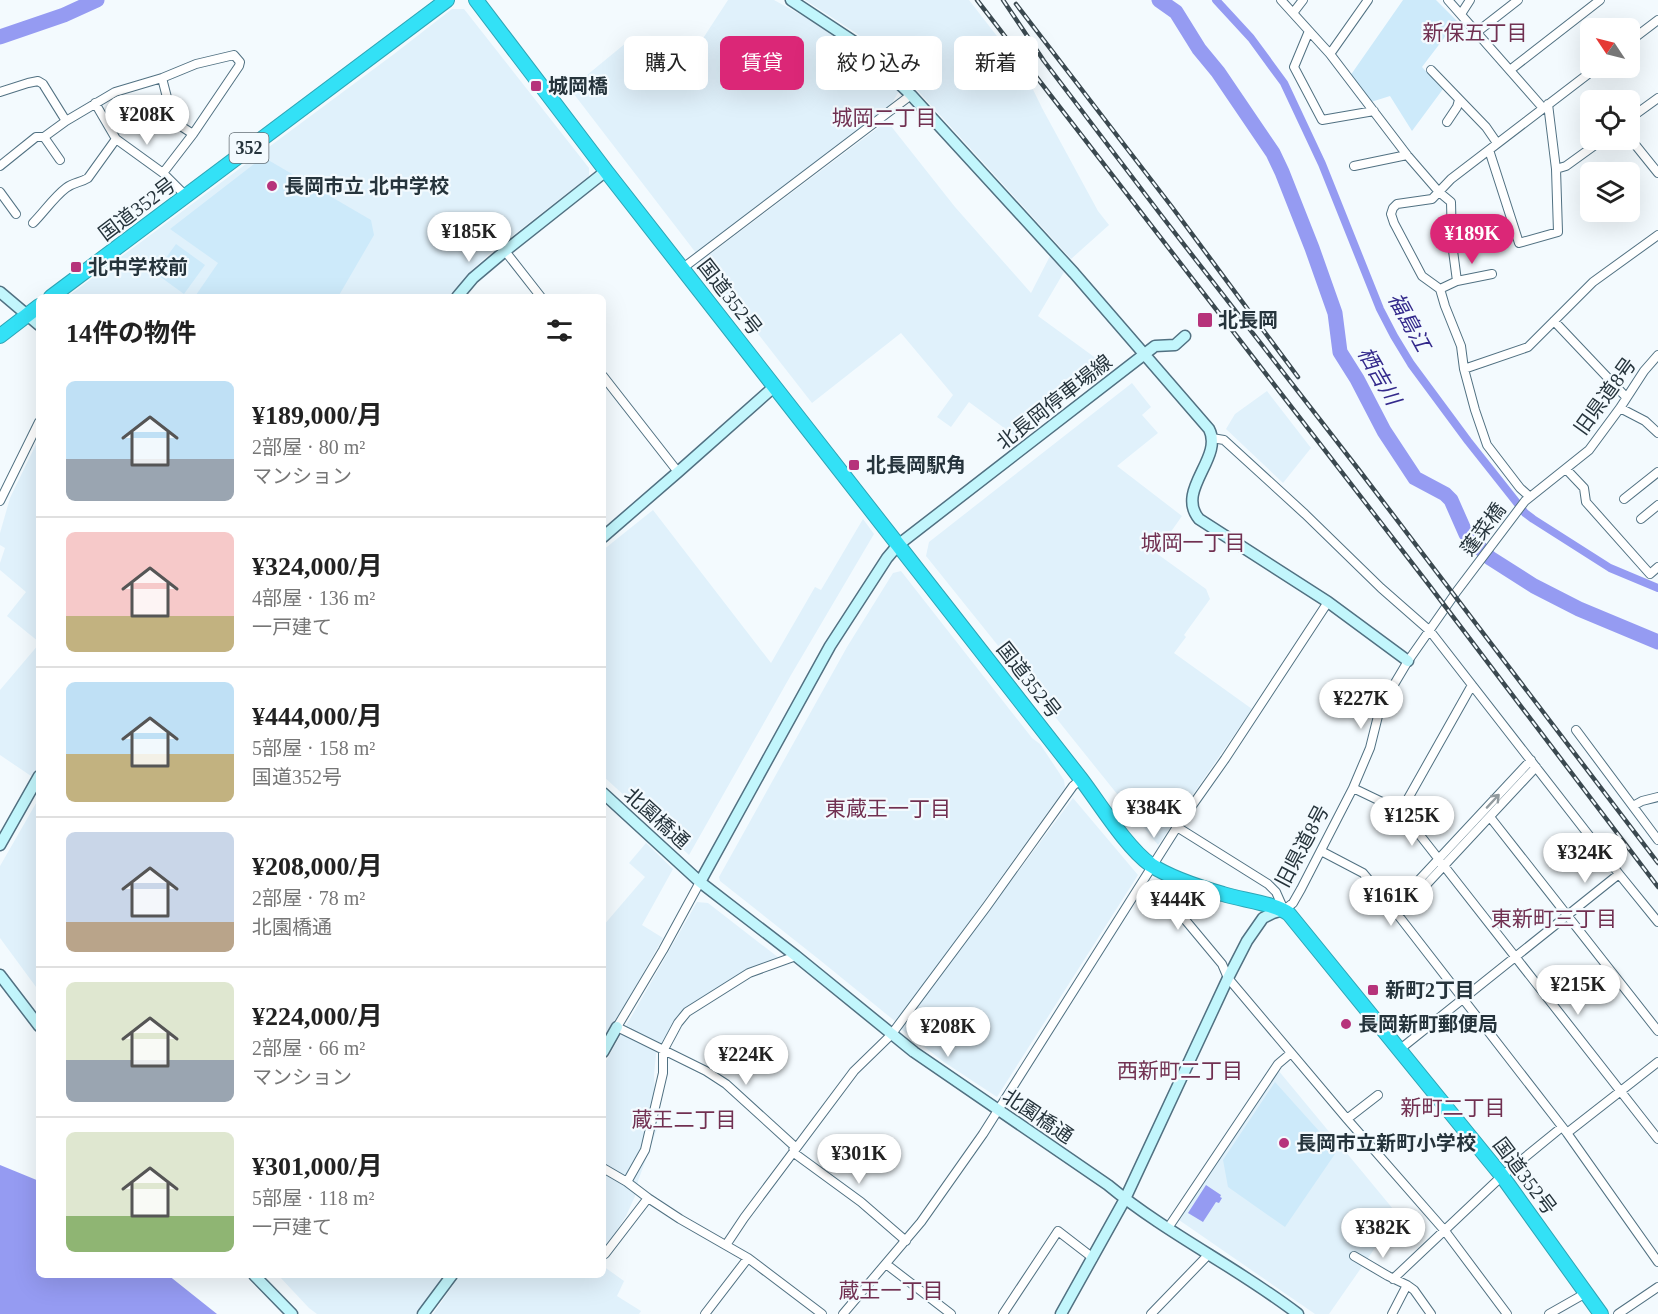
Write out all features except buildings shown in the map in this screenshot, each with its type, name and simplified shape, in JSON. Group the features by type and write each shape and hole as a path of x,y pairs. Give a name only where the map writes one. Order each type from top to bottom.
{"highway":[{"name":"国道352号","path":"55,294 447,0"},
{"name":"国道352号","path":"476,0 606,171 1081,779 1130,845 1152,865 1171,875 1221,894 1284,910 1289,914 1502,1176 1601,1314"},
{"path":"0,336 36,308"}],"street":[{"path":"791,0 859,45 911,95 1146,354 1209,429 1212,438 1210,452 1192,506 1196,516 1328,602 1408,661"},
{"path":"1281,0 1330,54 1407,155 1439,192 1451,202 1452,243 1457,281"},
{"path":"1293,13 1303,0"},
{"path":"1330,54 1368,0"},
{"path":"1448,0 1510,70 1546,106 1556,169 1558,232 1519,243 1489,150"},
{"path":"1461,14 1470,0"},
{"path":"1477,32 1518,0"},
{"path":"1510,70 1600,0"},
{"path":"1640,34 1658,20"},
{"path":"1309,31 1293,67 1322,120 1374,111"},
{"path":"0,166 36,137 44,138 66,121 124,88 162,78 196,64 234,55 240,62 193,134 163,173"},
{"path":"1431,69 1486,127 1497,143"},
{"path":"162,78 172,117 176,123 193,134"},
{"path":"1528,499 1487,445 1464,369 1461,346 1440,289 1422,276 1391,213 1398,204 1432,199 1451,179 1583,78"},
{"path":"0,92 38,81 43,84 66,121"},
{"path":"683,268 911,95"},
{"path":"1640,111 1658,98"},
{"path":"1447,122 1460,100"},
{"path":"95,103 116,140 163,173 186,196"},
{"path":"44,138 60,160"},
{"path":"33,223 66,188 88,178 116,140"},
{"path":"1556,169 1566,166 1588,150"},
{"path":"1639,150 1658,173"},
{"path":"1354,166 1407,155"},
{"path":"460,294 473,278 505,251 606,171"},
{"path":"0,192 16,214"},
{"path":"1464,369 1528,347 1593,282 1658,235"},
{"path":"505,251 539,294"},
{"path":"1440,289 1457,281 1492,274"},
{"path":"0,292 36,323"},
{"path":"1554,321 1626,397"},
{"name":"北長岡停車場線","path":"700,882 830,646 887,558 898,545 1155,346 1174,345 1185,336"},
{"name":"旧県道8号","path":"1528,499 1589,450 1644,371 1658,355"},
{"path":"606,380 678,472"},
{"path":"606,534 775,386"},
{"path":"1620,408 1645,421 1658,433"},
{"path":"0,501 36,428"},
{"path":"1212,438 1224,440 1430,631 1658,922"},
{"path":"1566,469 1584,488 1586,502 1650,574 1658,567"},
{"path":"1624,499 1658,472"},
{"name":"蓬菜橋","path":"1468,577 1528,499"},
{"path":"1641,519 1658,505"},
{"name":"旧県道8号","path":"1061,1314 1125,1200 1247,941 1263,918 1284,910 1293,903 1353,788 1370,748 1380,708 1408,661 1468,577"},
{"path":"843,1314 906,1241 953,1177 1152,865 1328,602"},
{"path":"1401,811 1472,685"},
{"path":"1576,730 1658,840"},
{"path":"1395,912 1531,760"},
{"path":"1441,863 1490,817 1536,767"},
{"path":"726,1245 855,1071 891,1035 1073,786 1081,779"},
{"path":"0,845 4,829 36,781"},
{"path":"1353,788 1401,811 1658,1139"},
{"name":"北園橋通","path":"606,796 700,882 796,956 891,1035 1108,1185 1125,1200 1209,1254 1294,1313"},
{"path":"1633,806 1658,797"},
{"path":"1490,817 1658,1031"},
{"path":"1177,827 1268,884 1276,892 1284,910"},
{"path":"1321,851 1363,873 1395,912 1564,1130 1658,1262"},
{"path":"1400,1050 1619,874"},
{"path":"1171,875 1169,894 1172,904 1222,964 1228,978 1445,1231 1507,1314"},
{"path":"606,1047 700,882"},
{"path":"627,1182 645,1150 663,1073 663,1051 678,1023 687,1012 749,973 796,956"},
{"path":"0,975 36,1022"},
{"path":"617,1027 726,1084 793,1145 794,1152 861,1202 906,1241"},
{"path":"1168,1228 1278,1064 1291,1053"},
{"path":"1393,1279 1502,1176 1658,1062"},
{"path":"1347,1119 1378,1095"},
{"path":"606,1170 648,1198 748,1258 822,1314"},
{"path":"606,1253 648,1198"},
{"path":"1003,1314 1058,1231 1093,1258"},
{"path":"1151,1314 1209,1254"},
{"path":"1354,1256 1407,1285 1431,1314"},
{"path":"705,1314 748,1258"},
{"path":"886,1264 951,1314"},
{"path":"257,1278 292,1314"},
{"path":"423,1314 450,1278"},
{"path":"1392,1314 1407,1285"},
{"path":"1618,1314 1658,1287"},
{"path":"1549,1314 1586,1293"}],"shaded area":[{"path":"728,0 774,0 834,36 816,36 816,90 899,91 891,105 696,253 570,89 624,45 624,90 708,90 708,36 704,36"},
{"path":"805,0 969,0 997,36 954,36 954,90 1033,90 1098,211 1109,225 1071,259 917,90 942,90 942,36 859,36"},
{"path":"1403,0 1436,0 1457,21 1422,67 1443,89 1412,131 1390,96 1371,102 1350,76"},
{"path":"452,9 464,9 589,168 589,176 489,254 451,294 71,294"},
{"path":"887,121 955,207 1031,293 1050,256 1064,272 1038,316 1108,367 1015,436 969,402 951,427 937,417 953,395 901,333 812,403 701,261"},
{"name":"長岡市立 北中学校","path":"263,157 371,220 374,235 340,294 197,294 218,263 170,229"},
{"path":"176,244 205,265 184,294 155,273"},
{"path":"1132,383 1151,407 1142,415 1158,433 1117,466 1182,516 1156,553 1206,589 1210,599 1174,653 1252,709 1158,845 926,556 929,542"},
{"path":"1267,391 1311,448 1283,483 1226,429 1235,414"},
{"path":"36,444 36,640 7,616 26,592 0,570 5,548 0,545 0,533 10,498"},
{"path":"653,510 771,663 815,587 821,590 863,519 874,534 689,855 606,779 606,548"},
{"path":"901,571 1032,738 1040,744 1064,780 1065,788 896,1022 720,881 719,877 847,647 893,573"},
{"path":"36,648 36,774 34,778 0,755 0,690"},
{"path":"1073,798 1138,875 997,1097 944,1062 901,1029"},
{"path":"36,803 36,987 0,938 0,866"},
{"path":"646,843 673,869 642,925 663,938 606,1038 606,922 645,877 629,863"},
{"path":"697,902 708,903 779,958 750,968 684,1009 674,1020 656,1054 654,1075 657,1129 638,1181 636,1194 626,1216 606,1246 606,1061"},
{"name":"長岡市立新町小学校","path":"1278,1070 1398,1215 1329,1314 1315,1314 1179,1220"},
{"path":"1275,1082 1337,1151 1285,1227 1228,1187 1223,1160"},
{"path":"606,1268 624,1281 617,1296 641,1311 639,1314 433,1314 458,1278 606,1278"},
{"path":"281,1278 446,1278 420,1314 317,1314"}],"water":[{"path":"0,1165 36,1180 36,1278 172,1278 217,1314 0,1314"},
{"path":"1206,1185 1222,1198 1219,1203 1216,1202 1203,1222 1188,1213"}],"waterway":[{"name":"栖吉川","path":"0,37 64,15 97,0"},
{"name":"栖吉川","path":"1159,0 1176,12 1199,49 1218,72 1273,153 1312,248 1335,313 1340,352 1384,431 1415,478 1445,494 1451,500 1466,534 1490,558 1534,586 1579,609 1658,642"},
{"name":"福島江","path":"1216,0 1251,38 1284,83 1322,164 1380,309 1411,364 1468,441 1525,513 1610,568 1658,588"}],"railway":[{"path":"977,0 1429,585 1658,887"},
{"path":"1003,0 1044,61 1658,863"},
{"path":"1016,4 1172,207 1298,377"}],"place":[{"name":"城岡橋","path":"536,86"},
{"name":"長岡市立 北中学校","path":"272,186"},
{"name":"北中学校前","path":"76,267"},
{"name":"北長岡","path":"1205,320"},
{"name":"北長岡駅角","path":"854,465"},
{"name":"新町2丁目","path":"1373,990"},
{"name":"長岡新町郵便局","path":"1346,1024"},
{"name":"長岡市立新町小学校","path":"1284,1143"}],"district":[{"name":"新保五丁目","path":"1475,33"},
{"name":"城岡二丁目","path":"884,118"},
{"name":"城岡一丁目","path":"1193,543"},
{"name":"東蔵王一丁目","path":"888,809"},
{"name":"東新町三丁目","path":"1554,919"},
{"name":"西新町二丁目","path":"1180,1071"},
{"name":"新町二丁目","path":"1453,1108"},
{"name":"蔵王二丁目","path":"684,1120"},
{"name":"蔵王一丁目","path":"891,1291"}]}
